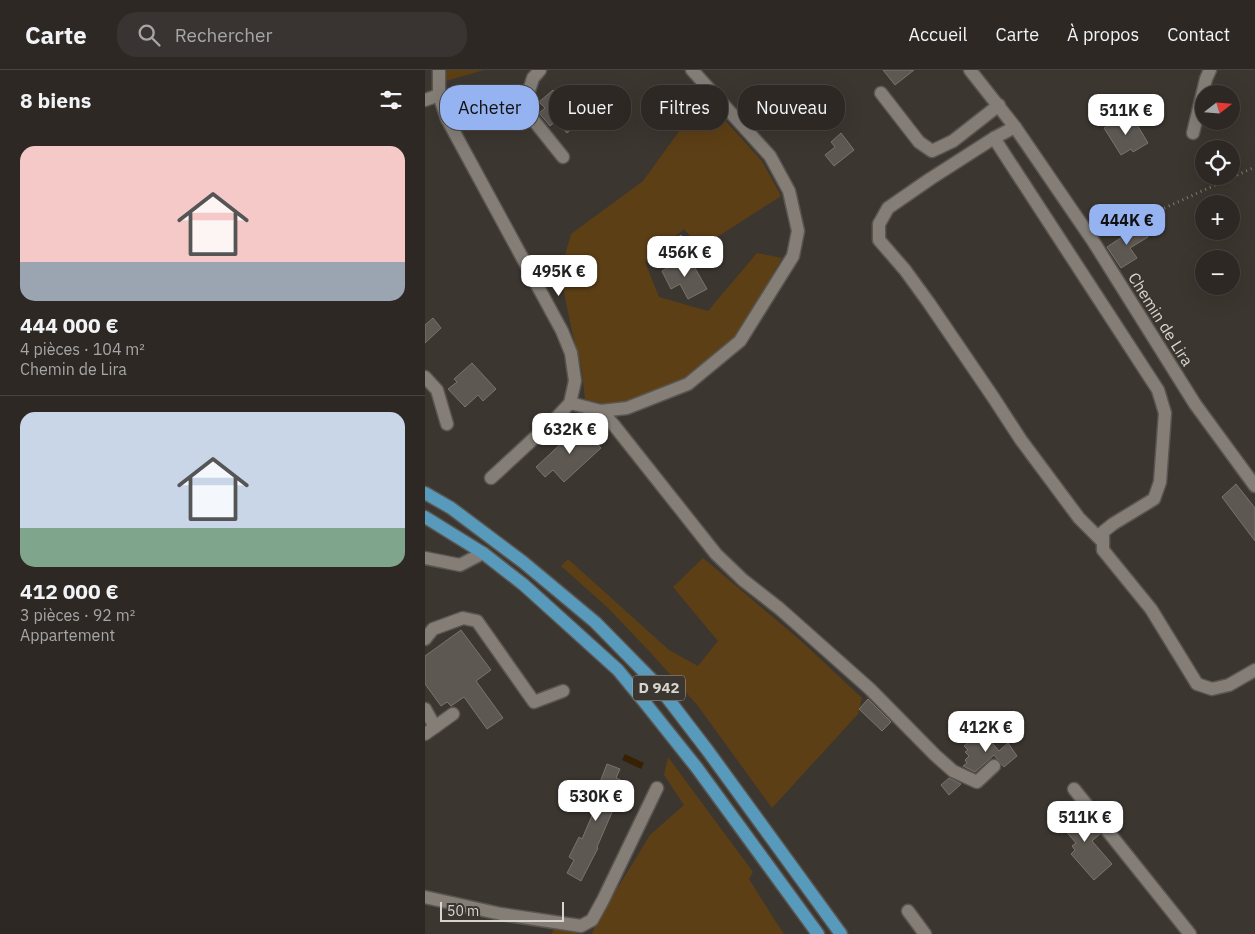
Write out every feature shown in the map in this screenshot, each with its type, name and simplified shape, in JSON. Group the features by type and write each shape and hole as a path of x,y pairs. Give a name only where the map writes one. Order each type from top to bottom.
{"main road":[{"name":"D 942","path":"425,493 451,508 523,562 595,622 659,687 841,934"},
{"name":"D 942","path":"425,517 483,554 524,585 618,670 697,768 818,934"}],"street":[{"path":"439,70 439,95 447,119 562,331 571,353 575,381 570,403 491,478"},
{"path":"540,70 533,78 527,97 531,118 563,157"},
{"path":"570,403 601,411 627,408 688,384 740,340 793,256 798,231 789,191 770,156 692,70"},
{"name":"Chemin de Lira","path":"970,70 1015,127 1093,242 1195,404 1255,486"},
{"path":"1193,133 1206,79 1210,70"},
{"path":"881,93 919,142 931,151 953,141 999,106"},
{"path":"425,100 439,95"},
{"path":"1015,127 930,179 888,208 879,224 879,240 905,270 929,303 1027,448 1079,518 1103,542"},
{"path":"995,138 1158,390 1165,413 1161,482 1154,499 1103,532 1103,550 1151,609 1197,684 1212,689 1229,685 1255,670"},
{"path":"425,377 437,390 447,424"},
{"path":"601,411 716,554 743,580 780,609 869,689 935,755 953,771 977,782 994,766"},
{"path":"425,558 461,565 483,554"},
{"path":"425,639 433,629 463,618 477,622 534,702 563,691"},
{"path":"425,709 430,731 453,714"},
{"path":"425,897 501,914 581,926 592,920 657,788"},
{"path":"1074,789 1191,934"},
{"path":"908,911 925,934"}],"path":[{"path":"1093,242 1119,228 1255,167"}],"shaded area":[{"path":"447,70 484,70 446,81"},
{"path":"728,124 762,161 781,196 700,248 684,229 645,262 659,297 708,311 757,253 782,258 738,335 684,378 654,395 614,406 585,399 582,371 560,273 571,234 643,181 680,130 728,130"},
{"path":"703,558 800,640 862,698 858,714 772,808 698,706 607,607 561,566 568,559 669,650 698,666 718,641 673,587"},
{"path":"625,754 644,763 641,769 622,760"},
{"path":"668,757 753,872 749,879 784,934 592,934 596,923 650,835 684,805 664,775"},
{"path":"554,927 576,931 577,934 552,934"}],"building":[{"path":"883,70 914,70 895,85"},
{"path":"549,93 549,125 539,113 545,108 539,102"},
{"path":"1123,117 1130,127 1136,123 1148,143 1133,152 1131,149 1121,155 1104,128"},
{"path":"841,133 854,150 834,166 825,155 835,147 831,142"},
{"path":"1140,225 1148,237 1130,248 1137,258 1121,268 1107,247"},
{"path":"681,235 692,254 680,260 670,242"},
{"path":"688,256 707,289 688,299 680,284 671,289 662,271"},
{"path":"433,318 441,328 425,343 425,325"},
{"path":"472,363 496,389 483,401 478,395 465,407 448,389 457,382 454,379"},
{"path":"580,426 601,448 564,482 553,470 545,477 536,467"},
{"path":"1236,484 1255,508 1255,541 1222,497"},
{"path":"461,630 491,670 476,681 503,718 487,729 464,697 451,706 447,702 441,706 425,684 425,656"},
{"path":"868,699 891,722 882,731 859,709"},
{"path":"982,731 999,751 1008,743 1017,756 1004,767 994,755 975,772 963,766 967,763 965,760 969,756 965,752 968,750 964,746"},
{"path":"607,764 620,769 616,778 625,782 598,848 581,881 567,873 574,860 569,857 579,837 582,839 597,804 590,801 594,789 597,790"},
{"path":"949,778 961,784 949,795 941,785"},
{"path":"1075,805 1100,834 1092,841 1112,864 1094,880 1071,854 1075,850 1072,846 1076,843 1057,821"}]}
